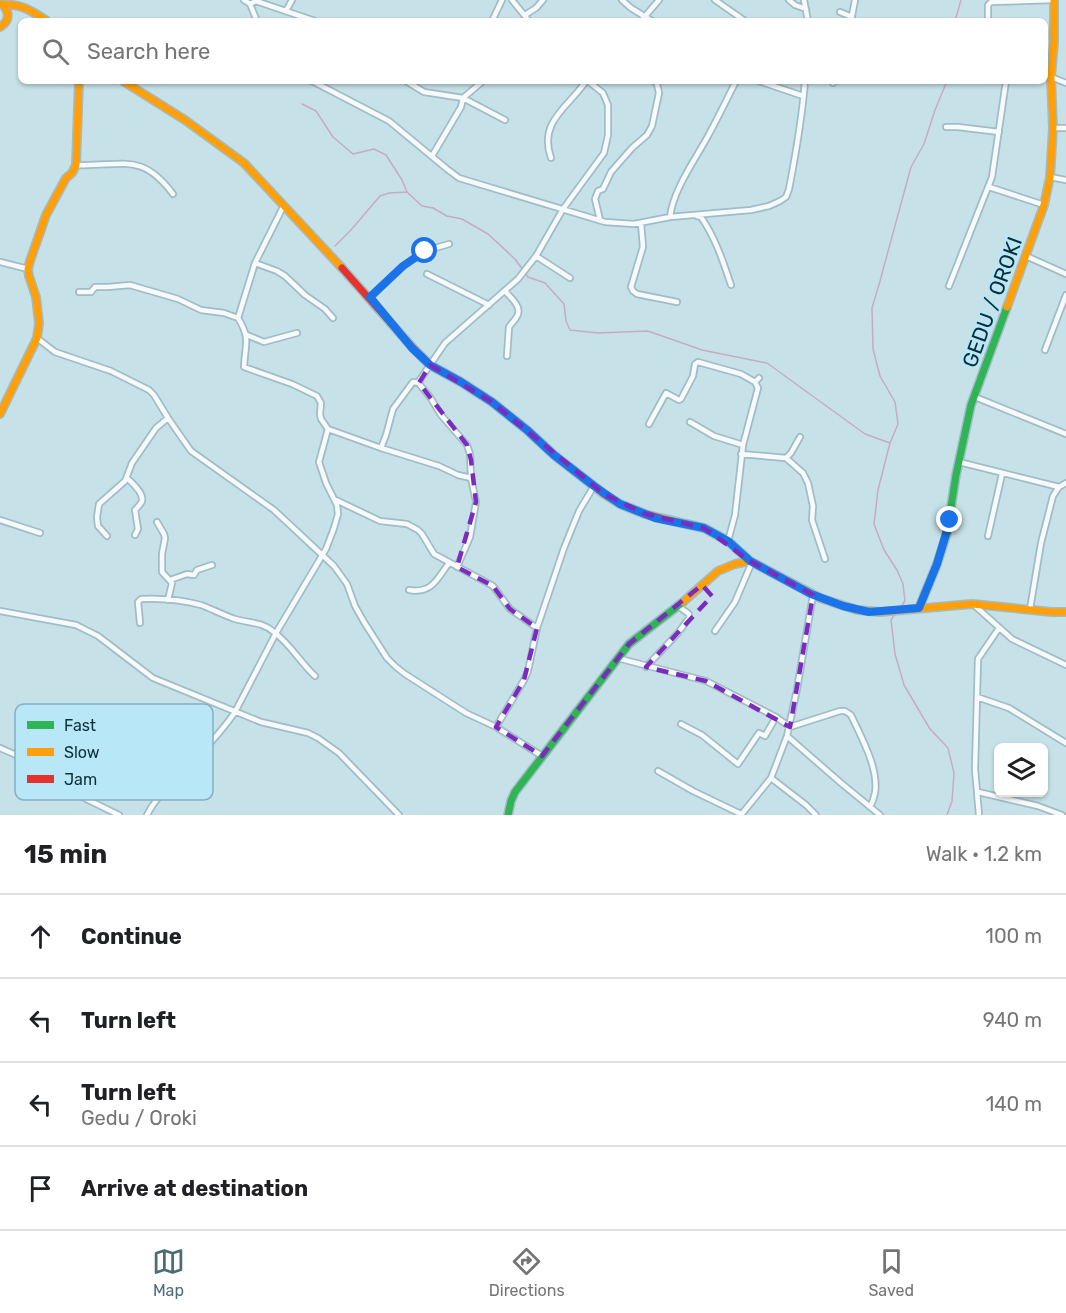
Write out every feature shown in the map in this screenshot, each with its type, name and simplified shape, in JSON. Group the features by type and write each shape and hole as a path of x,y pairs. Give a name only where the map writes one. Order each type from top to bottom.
{"street":[{"path":"244,0 250,4 256,18"},
{"path":"286,11 292,0"},
{"path":"494,18 502,0"},
{"path":"512,0 527,18"},
{"path":"525,15 543,0"},
{"path":"622,0 642,18"},
{"path":"644,18 659,0"},
{"path":"715,0 741,18"},
{"path":"789,0 806,9"},
{"path":"804,0 808,18"},
{"path":"852,18 855,0"},
{"path":"988,18 988,5 991,2 1054,0"},
{"name":"GEDU / OROKI","path":"919,608 947,533 958,462 971,405 1044,205 1050,177 1053,128 1049,72 1054,0"},
{"path":"250,4 256,1 306,18"},
{"path":"1,3 34,12 43,18"},
{"path":"0,27 7,21 8,14 1,3"},
{"path":"8,14 20,8"},
{"path":"840,12 850,18"},
{"path":"1049,72 1066,83"},
{"path":"0,414 37,338 38,306 28,269 46,215 66,178 76,165 79,84"},
{"path":"128,84 180,116 244,164 370,297 412,348 430,365 492,402 554,455 620,504 645,514 704,528 728,541 751,562 813,595 857,610 880,612 972,604 1066,612"},
{"path":"318,84 389,121 459,178 605,222 628,224 751,210 769,206 786,197 799,137 805,84"},
{"path":"411,84 424,92 463,98 505,120"},
{"path":"432,156 463,98 479,84"},
{"path":"550,158 547,138 552,125 560,110 579,93 585,84"},
{"path":"419,383 445,343 518,279 536,256 563,209 604,153 609,126 606,98 591,84"},
{"path":"600,220 595,200 598,191 603,189 611,172 647,135 652,126 659,93 657,84"},
{"path":"670,218 671,208 680,188 735,84"},
{"path":"768,84 803,96"},
{"path":"949,286 992,177 1006,84"},
{"path":"946,127 999,132"},
{"path":"1053,128 1066,128"},
{"path":"76,165 133,164 147,168 173,194"},
{"path":"1050,177 1066,180"},
{"path":"988,187 1044,205"},
{"path":"238,318 255,263 284,205"},
{"path":"694,215 701,217 708,227 731,285"},
{"path":"641,223 643,247 631,287 637,294 677,302"},
{"path":"370,297 403,266 425,251 449,244"},
{"path":"1026,255 1066,274"},
{"path":"536,256 570,278"},
{"path":"0,262 28,269"},
{"path":"255,263 285,276 333,318"},
{"path":"427,274 489,304"},
{"path":"79,292 91,292 95,287 130,285 178,299 201,310 224,313 238,318 247,335 248,343 244,367 292,384 317,396 321,403 321,419 328,429 430,462 458,475 471,478"},
{"path":"505,291 518,305 519,312 509,327 507,356"},
{"path":"1046,350 1066,295"},
{"path":"247,335 264,342 297,333"},
{"path":"37,338 62,355 111,371 149,390 190,451 274,510 334,566 344,579 364,622 387,658 395,666 466,713 496,727 542,756"},
{"path":"649,424 666,393 681,399 693,376 695,364 698,362 757,380 758,388 741,454 739,491 728,541"},
{"path":"381,448 393,409 412,382 419,383 441,415 467,445 471,460 471,478 476,502 470,537 457,567"},
{"path":"975,397 1066,434"},
{"path":"107,536 98,526 98,508 101,501 127,478 132,463 156,428 168,418"},
{"path":"690,422 714,436 743,445"},
{"path":"213,739 235,712 276,633 328,544 338,513 319,462 328,429"},
{"path":"786,458 800,437"},
{"path":"741,454 786,458 802,473 808,483 813,506 812,520 825,559"},
{"path":"958,462 1059,487"},
{"path":"988,536 1002,474"},
{"path":"127,478 142,498 135,510 138,529 135,535"},
{"path":"1030,609 1041,543 1053,496 1059,487 1066,483"},
{"path":"496,727 528,671 537,628 572,526 594,486"},
{"path":"335,500 380,521 413,527 422,534 434,554 492,586 510,609 537,628"},
{"path":"0,520 40,533"},
{"path":"157,522 165,538 162,572 170,580 172,586 168,600"},
{"path":"509,815 515,792 629,644 718,571 735,564 751,562"},
{"path":"715,631 735,602 751,562"},
{"path":"409,590 422,591 430,587 449,563"},
{"path":"170,580 187,574 194,575 197,570 212,565"},
{"path":"657,771 743,814 771,778 790,727 813,595"},
{"path":"140,623 139,600 144,598 203,606 230,617 267,627 276,633 315,676"},
{"path":"972,604 1012,639 1066,665"},
{"path":"646,667 689,618 689,614 678,606"},
{"path":"0,611 76,625 98,636 153,678 261,723 308,733 318,738 339,753 399,815"},
{"path":"979,815 975,769 978,659 999,628"},
{"path":"617,658 706,681 776,717 790,727"},
{"path":"977,697 1009,708 1066,743"},
{"path":"790,727 840,711 851,715 868,752 873,772 875,792 870,807"},
{"path":"681,724 702,735 738,764 759,733 765,736 776,717"},
{"path":"787,736 880,815"},
{"path":"0,748 15,755"},
{"path":"771,778 816,815"},
{"path":"978,792 1038,806 1062,815"},
{"path":"90,800 119,815"},
{"path":"147,815 156,800"}],"highlighted area":[{"path":"430,365 492,402 604,494 645,514 704,528 750,561 813,595 790,727 706,681 646,667 712,596 702,585 629,644 542,756 496,727 524,680 537,628 510,609 493,586 457,567 476,502 471,460 467,445 419,383"}],"waterway":[{"path":"956,18 961,0"},
{"path":"900,608 905,601 903,584 884,550 874,524 878,490 890,443 898,424 895,402 880,376 873,349 872,308 911,167 924,144 946,84"},
{"path":"302,104 316,111 333,137 353,154 374,149 386,155 407,192 422,206 462,219 488,234 515,259 528,277 545,283 564,304 566,321 570,330 598,333 648,331 702,350 767,363 865,434 890,443"},
{"path":"335,246 380,196 407,192"},
{"path":"895,614 891,620 895,654 904,685 930,729 948,748 954,773 952,801 947,815"}],"traffic: fast":[{"path":"919,608 947,533 956,475 971,405 1007,307"},
{"path":"508,815 515,792 629,644 683,602"}],"traffic: slow":[{"path":"1007,307 1044,205 1050,177 1053,128 1051,77 1054,0"},
{"path":"0,27 6,22 8,16 2,4"},
{"path":"4,5 21,7 42,18"},
{"path":"0,414 37,338 39,323 36,297 28,269 46,215 66,178 76,165 79,84"},
{"path":"128,84 185,120 244,163 342,268"},
{"path":"660,518 704,528 728,541 750,561"},
{"path":"683,602 718,571 750,561 820,598 857,610 880,612 972,604 1066,612"}],"traffic: jam":[{"path":"342,268 430,365 492,402 604,494 620,504 660,518"}],"route":[{"path":"425,251 403,266 370,297 412,348 430,365 492,402 554,455 620,504 655,518 704,528 728,541 750,561 811,594 843,606 869,612 919,608 937,564 950,520"}]}
